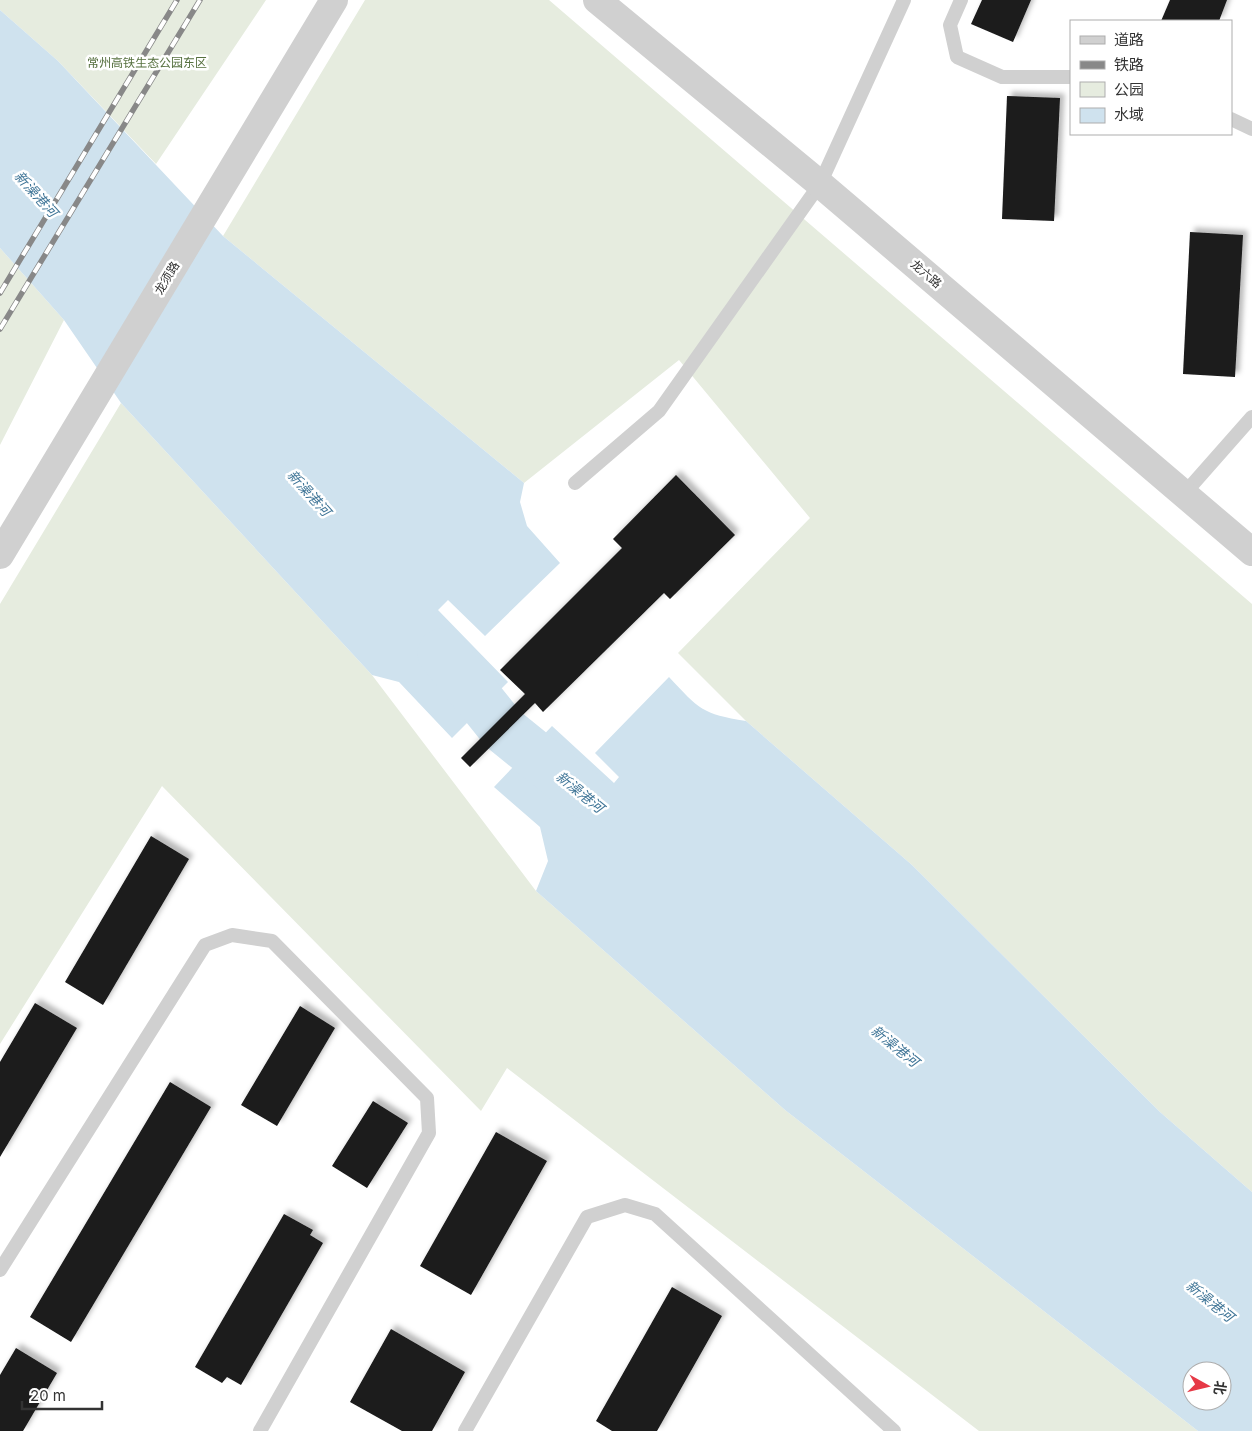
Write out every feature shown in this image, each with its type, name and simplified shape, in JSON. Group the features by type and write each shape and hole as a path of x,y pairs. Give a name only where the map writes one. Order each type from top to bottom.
{"street":[{"name":"龙须路","path":"0,555 334,0"},
{"name":"龙六路","path":"597,0 820,184 1252,552"}],"lane":[{"path":"575,483 659,411 820,184 904,0"},
{"path":"961,0 950,25 957,57 1002,77 1070,77"},
{"path":"1232,119 1252,129"},
{"path":"1184,494 1252,417"},
{"path":"0,1270 205,945 232,935 272,941 427,1098 429,1133 260,1431"},
{"path":"465,1431 587,1216 625,1205 655,1214 894,1431"}],"green space":[{"name":"常州高铁生态公园东区","path":"0,0 266,0 156,164 58,61 0,10"},
{"path":"365,0 549,0 1252,604 1252,1192 1160,1112 912,865 746,721 678,653 810,518 679,360 524,483 223,236"},
{"path":"0,248 64,320 0,445"},
{"path":"121,403 372,675 536,891 785,1110 1198,1431 979,1431 507,1068 481,1111 162,786 0,1044 0,604"}],"water":[{"path":"0,10 58,61 223,236 524,483 520,502 527,526 560,563 485,636 448,600 438,610 508,682 452,738 399,682 372,675 121,403 64,320 0,248"},
{"path":"669,677 702,708 720,716 746,721 912,865 1160,1112 1252,1192 1252,1431 1198,1431 785,1110 536,891 548,861 540,827 494,787 552,726 614,783 619,777 595,753"}],"building":[{"path":"982,0 1031,0 1013,42 971,24"},
{"path":"1170,0 1227,0 1219,20 1161,20"},
{"path":"1007,96 1060,98 1054,221 1002,219"},
{"path":"1190,232 1243,235 1235,377 1183,374"},
{"path":"676,475 735,535 670,599 664,593 543,712 535,703 470,767 461,758 525,694 500,670 622,548 613,539"},
{"path":"151,836 189,859 103,1005 65,982"},
{"path":"35,1003 77,1028 0,1157 0,1062"},
{"path":"300,1006 335,1028 277,1126 241,1105"},
{"path":"170,1082 211,1107 71,1342 30,1317"},
{"path":"373,1101 408,1123 367,1188 332,1166"},
{"path":"496,1132 547,1161 471,1295 420,1266"},
{"path":"284,1214 313,1230 310,1235 323,1243 241,1385 227,1377 222,1383 195,1367"},
{"path":"672,1287 722,1316 657,1431 612,1431 596,1421"},
{"path":"391,1329 465,1372 432,1431 402,1431 350,1402"},
{"path":"16,1348 57,1373 23,1431 0,1431 0,1375"}],"waterway":[{"name":"新澡港河","path":"442,653 503,729 582,793"}],"railway":[{"path":"0,293 177,0"},
{"path":"0,329 200,0"}]}
